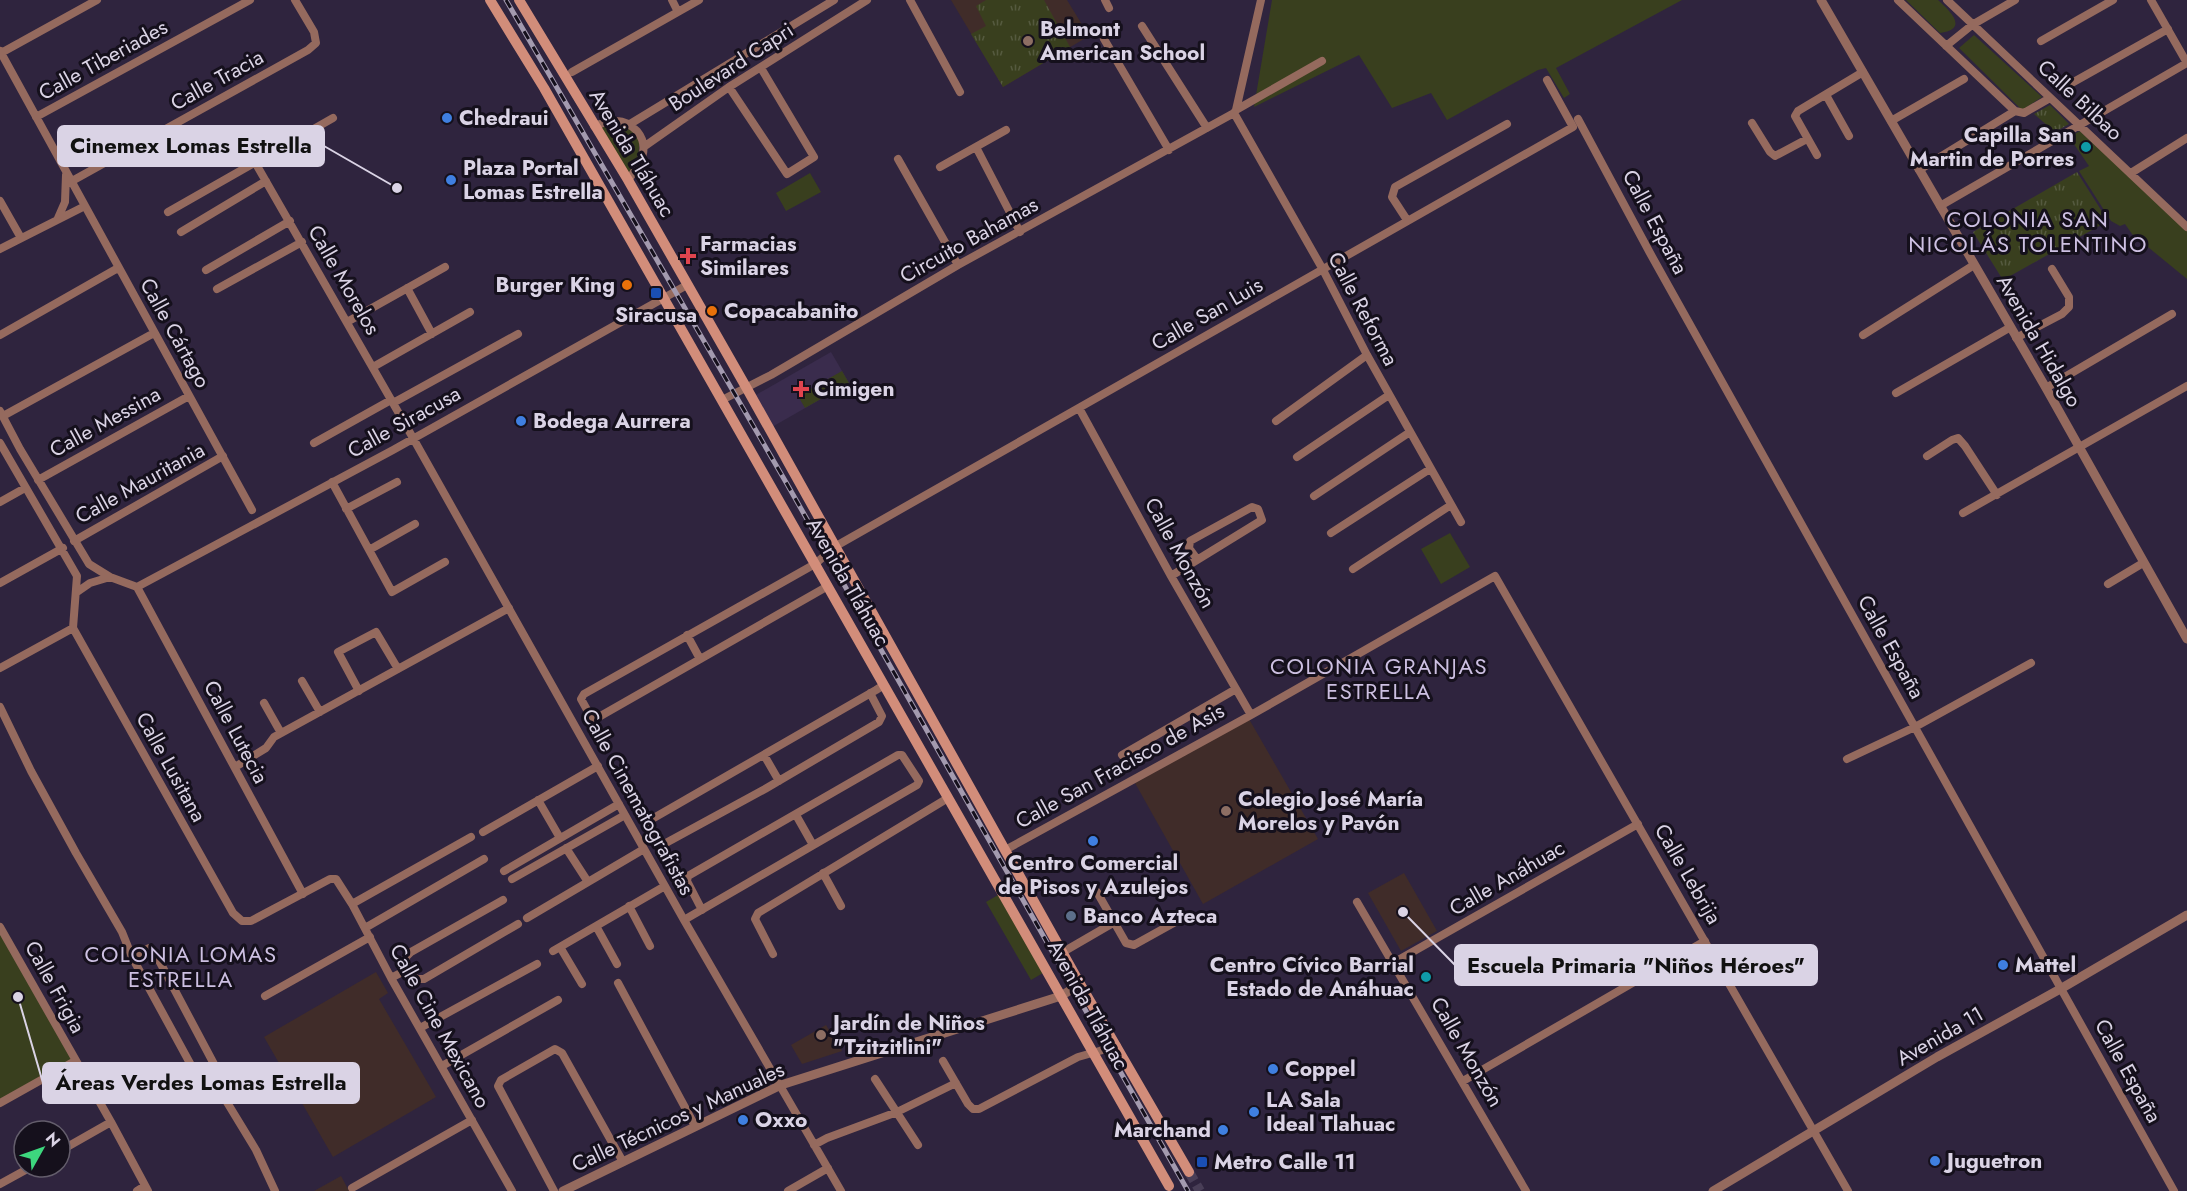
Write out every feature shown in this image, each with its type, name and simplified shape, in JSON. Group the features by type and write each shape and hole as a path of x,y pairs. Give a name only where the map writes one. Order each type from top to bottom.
{"main road":[{"name":"Avenida Tláhuac","path":"490,0 544,88 1169,1186"},
{"name":"Avenida Tláhuac","path":"519,0 628,180 836,546 1080,984 1189,1172"}],"street":[{"path":"1,52 97,0"},
{"name":"Calle Tiberiades","path":"36,117 250,0"},
{"name":"Calle Tracia","path":"72,181 308,50 316,43 314,32 295,0"},
{"path":"672,0 678,12"},
{"path":"572,72 699,0"},
{"name":"Boulevard Capri","path":"630,124 834,0"},
{"name":"Boulevard Capri","path":"645,146 729,87 867,0"},
{"path":"910,0 960,92"},
{"path":"1105,0 1109,8"},
{"path":"1235,111 1261,0"},
{"name":"Avenida Hidalgo","path":"1821,0 2009,328 2046,388 2143,563 2183,622 2187,639"},
{"path":"1898,0 2015,111 2024,113 2050,98"},
{"name":"Calle Bilbao","path":"1947,0 2187,227"},
{"path":"1946,46 1972,25 2015,0"},
{"path":"2041,41 2113,0"},
{"path":"1940,206 2187,63 2152,0"},
{"path":"1142,26 1206,128"},
{"path":"2070,84 2168,29"},
{"path":"1104,39 1168,150"},
{"name":"Calle Cártago","path":"1,52 252,510"},
{"name":"Circuito Bahamas","path":"722,400 771,375 958,266 1168,150 1322,61"},
{"path":"729,87 787,174 814,157 761,68"},
{"path":"1817,155 1795,116 1798,111 1863,72"},
{"path":"1891,121 1965,79"},
{"path":"1547,80 1577,123"},
{"path":"1826,95 1849,136"},
{"name":"Calle Reforma","path":"1235,111 1322,268 1366,355 1461,522"},
{"path":"1919,170 2015,111"},
{"path":"168,212 333,118"},
{"path":"594,126 616,121 630,124 639,134 645,146 638,166 628,180"},
{"name":"Calle San Luis","path":"700,659 597,718 591,717 581,699 584,694 815,564 836,546 1577,123"},
{"name":"Calle España","path":"1577,123 2174,1191"},
{"path":"1752,123 1770,152 1775,156 1807,138"},
{"path":"1407,220 1392,197 1395,187 1507,124"},
{"path":"940,167 1006,130"},
{"path":"2131,172 2187,138"},
{"path":"976,147 1020,232"},
{"name":"Calle Morelos","path":"248,150 407,428"},
{"path":"898,159 958,266"},
{"path":"57,218 66,198 66,173"},
{"path":"181,232 266,181"},
{"path":"0,201 21,238"},
{"path":"0,249 57,218 85,206"},
{"path":"206,270 290,221"},
{"path":"217,289 302,242"},
{"path":"1863,335 1974,265"},
{"path":"347,322 445,267"},
{"path":"0,335 118,268"},
{"path":"2016,338 2062,314 2069,307 2069,297 2052,269"},
{"name":"Calle Siracusa","path":"137,587 413,438 687,285"},
{"path":"407,288 432,333"},
{"path":"373,367 470,312"},
{"path":"2046,388 2172,314"},
{"path":"1896,393 2009,328"},
{"path":"137,587 110,577 89,564 20,449 2,414 154,333"},
{"path":"314,443 518,334"},
{"path":"1276,421 1366,355"},
{"path":"1963,513 2187,386"},
{"path":"1297,457 1389,395"},
{"name":"Calle Messina","path":"38,480 189,396"},
{"name":"Calle Monzón","path":"1079,408 1171,576 1251,715"},
{"name":"Calle Cinematografistas","path":"407,428 684,920 841,1191"},
{"path":"1314,496 1410,432"},
{"path":"1927,456 1958,438 1997,495"},
{"path":"0,443 63,548 77,576 73,628 0,668"},
{"path":"7,456 20,449"},
{"name":"Calle Mauritania","path":"74,541 223,456"},
{"path":"1331,532 1430,469"},
{"path":"332,482 392,592 445,562"},
{"path":"346,509 396,482"},
{"path":"0,502 25,488"},
{"path":"1353,569 1451,504"},
{"path":"1171,576 1262,520 1257,509 1252,507 1190,541 1189,548 1197,559"},
{"path":"369,550 415,524"},
{"name":"Calle Mauritania","path":"0,583 63,548"},
{"path":"2109,584 2143,563"},
{"name":"Calle San Fracisco de Asis","path":"1006,849 1251,715 1495,576"},
{"name":"Calle Lebrija","path":"1495,576 1848,1191"},
{"path":"77,592 90,583 110,577"},
{"path":"687,635 700,659 828,586"},
{"name":"Calle Lutecia","path":"137,587 303,894"},
{"path":"235,767 266,748 274,737 509,608"},
{"name":"Calle Lusitana","path":"73,628 233,912 242,921 251,921 303,894"},
{"path":"359,691 338,652 376,632 398,669"},
{"path":"1847,759 1915,727 2031,663"},
{"path":"302,681 320,712"},
{"path":"870,693 881,712 879,722 779,781 664,844 660,842 649,823 652,819 764,755 870,693 884,685"},
{"path":"1122,755 1236,689"},
{"path":"264,703 281,733"},
{"path":"0,707 64,832 122,932 132,957 203,1087 210,1093 225,1099"},
{"path":"684,920 702,910 813,846 917,785 919,781 900,754 688,876 687,881 702,910"},
{"path":"764,755 779,781"},
{"path":"483,832 598,766"},
{"path":"773,954 755,919 758,913 948,798"},
{"path":"538,800 560,838"},
{"path":"504,871 619,804"},
{"path":"512,879 625,815"},
{"path":"796,815 813,846"},
{"name":"Calle Anáhuac","path":"1394,963 1638,824"},
{"path":"352,904 471,837"},
{"path":"566,848 588,882"},
{"path":"527,918 644,849"},
{"path":"364,927 484,859"},
{"path":"823,873 841,906"},
{"name":"Calle Cine Mexicano","path":"303,894 330,879 336,879 512,1191"},
{"path":"582,984 557,949 665,886"},
{"path":"1097,892 1126,943 1134,945 1188,915"},
{"path":"503,900 411,952 406,957 405,966 416,979 424,979 518,924"},
{"name":"Calle Monzón","path":"1357,902 1526,1191"},
{"path":"630,906 650,946"},
{"name":"Avenida 11","path":"1713,1191 1937,1057 2187,915"},
{"path":"1063,952 1113,923"},
{"path":"596,926 617,964"},
{"name":"Calle Frigia","path":"0,927 111,1122 146,1189"},
{"path":"265,996 370,937"},
{"path":"1463,1081 1705,941"},
{"path":"132,957 149,948 154,951 223,1081 225,1099 256,1150 275,1191"},
{"path":"420,1028 537,964"},
{"path":"392,978 408,969"},
{"path":"618,983 695,1126"},
{"name":"Calle Técnicos y Manuales","path":"563,1191 781,1085 1061,996 1080,984"},
{"path":"442,1066 558,1000"},
{"path":"943,1061 969,1104 973,1109 979,1109 1078,1058 1117,1046"},
{"path":"555,1191 498,1086 501,1080 555,1049 562,1053 623,1162"},
{"path":"0,1103 75,1061"},
{"path":"875,1079 918,1145"},
{"path":"814,1145 897,1112 956,1083"},
{"path":"352,1188 472,1120"},
{"path":"72,1144 111,1122"},
{"path":"788,1191 828,1168"},
{"path":"137,1191 146,1189"}],"shaded area":[{"name":"Belmont American School","path":"951,0 1067,0 1089,36 1003,87"},
{"name":"Cimigen","path":"831,352 849,383 772,427 754,396"},
{"name":"Colegio José María Morelos y Pavón","path":"1249,719 1318,839 1203,904 1135,783"},
{"path":"1404,873 1437,931 1401,951 1368,893"},
{"path":"376,972 388,993 379,999 436,1097 333,1157 264,1037"},
{"name":"Jardín de Niños \"Tzitzitlini\"","path":"826,1025 842,1051 802,1064 791,1045"},
{"path":"341,1176 349,1191 314,1191"}],"green space":[{"name":"Belmont American School","path":"986,0 1044,0 1070,47 1003,87 971,34 986,26 976,6"},
{"path":"1272,0 1682,0 1556,68 1570,94 1564,98 1546,68 1538,70 1447,120 1431,93 1392,108 1359,55 1254,107"},
{"path":"1906,0 1938,0 1954,19 1954,28 1940,33"},
{"path":"1974,35 2042,97 2022,110 1959,48"},
{"path":"2050,105 2069,124 2055,132 2034,114"},
{"path":"609,124 624,126 638,134 638,156 627,175 600,128"},
{"path":"2080,131 2187,230 2187,279 2132,234 2125,224 2120,226 2111,221 2079,171 2089,166 2069,137"},
{"path":"2077,172 2108,221 2003,280 1973,232"},
{"path":"810,173 821,192 786,211 776,193"},
{"path":"842,371 849,383 805,408 798,396"},
{"path":"1450,533 1470,567 1441,584 1421,549"},
{"path":"998,895 1043,973 1031,980 986,902"},
{"path":"0,933 73,1060 0,1100"}],"tunnel":[{"path":"1189,1172 1200,1191"}],"railway":[{"path":"506,0 787,484 1188,1191"}],"place":[{"name":"Belmont American School","path":"1028,41"},
{"name":"Chedraui","path":"447,118"},
{"name":"Capilla San Martin de Porres","path":"2086,147"},
{"name":"Plaza Portal Lomas Estrella","path":"451,180"},
{"name":"Cinemex Lomas Estrella","path":"397,188"},
{"name":"Farmacias Similares","path":"688,256"},
{"name":"Burger King","path":"627,285"},
{"name":"Siracusa","path":"656,293"},
{"name":"Copacabanito","path":"712,311"},
{"name":"Cimigen","path":"801,389"},
{"name":"Bodega Aurrera","path":"521,421"},
{"name":"Colegio José María Morelos y Pavón","path":"1226,811"},
{"name":"Centro Comercial de Pisos y Azulejos","path":"1093,841"},
{"name":"Escuela Primaria \"Niños Héroes\"","path":"1403,912"},
{"name":"Banco Azteca","path":"1071,916"},
{"name":"Mattel","path":"2003,965"},
{"name":"Centro Cívico Barrial Estado de Anáhuac","path":"1426,977"},
{"name":"Áreas Verdes Lomas Estrella","path":"18,997"},
{"name":"Jardín de Niños \"Tzitzitlini\"","path":"821,1035"},
{"name":"Coppel","path":"1273,1069"},
{"name":"LA Sala Ideal Tlahuac","path":"1254,1112"},
{"name":"Oxxo","path":"743,1120"},
{"name":"Marchand","path":"1223,1130"},
{"name":"Juguetron","path":"1935,1161"},
{"name":"Metro Calle 11","path":"1202,1162"}],"district":[{"name":"COLONIA SAN NICOLÁS TOLENTINO","path":"2028,232"},
{"name":"COLONIA GRANJAS ESTRELLA","path":"1379,678"},
{"name":"COLONIA LOMAS ESTRELLA","path":"181,966"}]}
